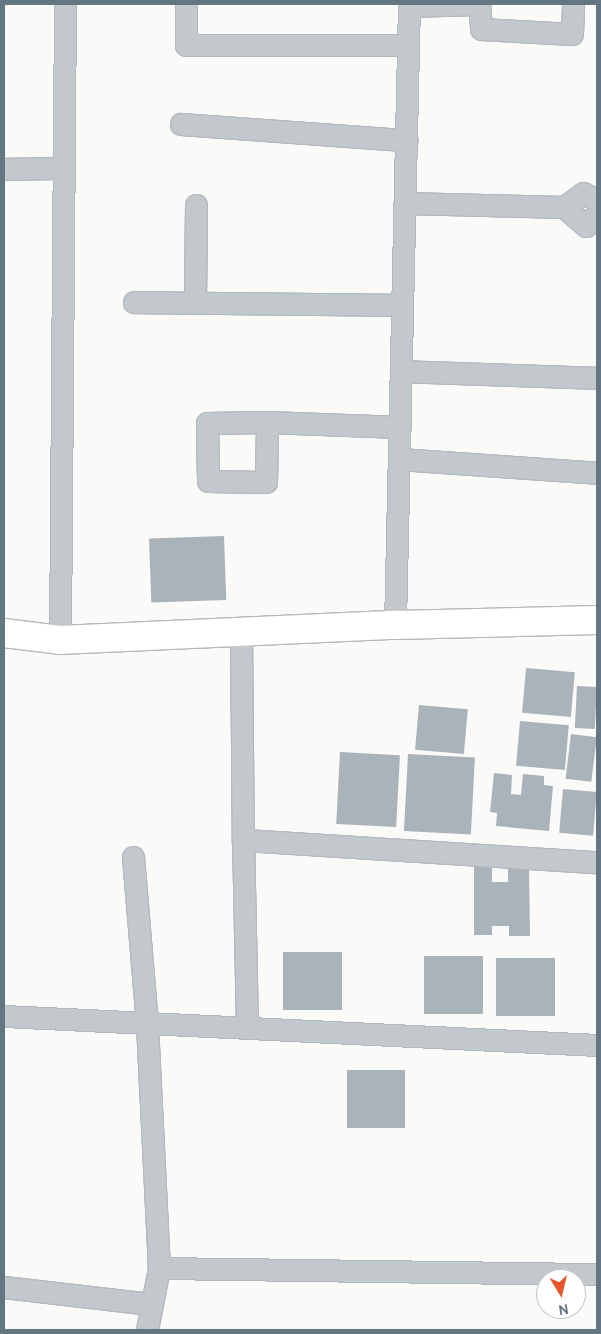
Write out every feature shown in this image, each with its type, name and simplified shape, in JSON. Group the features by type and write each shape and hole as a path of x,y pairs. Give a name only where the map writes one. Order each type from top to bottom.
{"main road":[{"path":"4,633 60,640 395,625 597,620"}],"street":[{"path":"60,640 64,4"},
{"path":"186,4 186,45 408,45"},
{"path":"395,625 409,5 479,4 481,29 572,34 573,4"},
{"path":"181,124 406,140"},
{"path":"4,169 64,168"},
{"path":"405,203 564,207 582,193 597,200"},
{"path":"195,302 196,205"},
{"path":"564,207 586,226 597,214"},
{"path":"134,302 402,305"},
{"path":"401,371 597,378"},
{"path":"267,422 400,427"},
{"path":"399,459 597,473"},
{"path":"241,631 247,1028"},
{"path":"243,840 597,862"},
{"path":"133,857 147,1024 159,1268 147,1330"},
{"path":"4,1016 597,1045"},
{"path":"159,1268 597,1274"},
{"path":"4,1287 151,1304"}],"building":[{"path":"224,536 226,600 151,603 149,539"},
{"path":"526,668 575,672 571,717 522,713"},
{"path":"577,686 597,687 595,729 575,728"},
{"path":"419,705 468,709 464,754 415,750"},
{"path":"520,721 569,725 565,770 516,766"},
{"path":"571,734 597,737 591,782 566,779"},
{"path":"340,752 400,755 396,827 336,824"},
{"path":"408,754 475,758 471,834 404,831"},
{"path":"494,773 512,775 511,794 521,795 523,774 544,776 544,785 553,786 549,831 496,826 497,813 490,812"},
{"path":"563,789 597,792 593,836 559,833"},
{"path":"492,866 492,882 508,882 508,867 529,867 530,936 509,936 509,926 492,926 492,935 474,935 474,867"},
{"path":"283,952 342,952 342,1010 283,1010"},
{"path":"424,956 483,956 483,1014 424,1014"},
{"path":"496,958 555,958 555,1016 496,1016"},
{"path":"347,1070 405,1070 405,1128 347,1128"}]}
